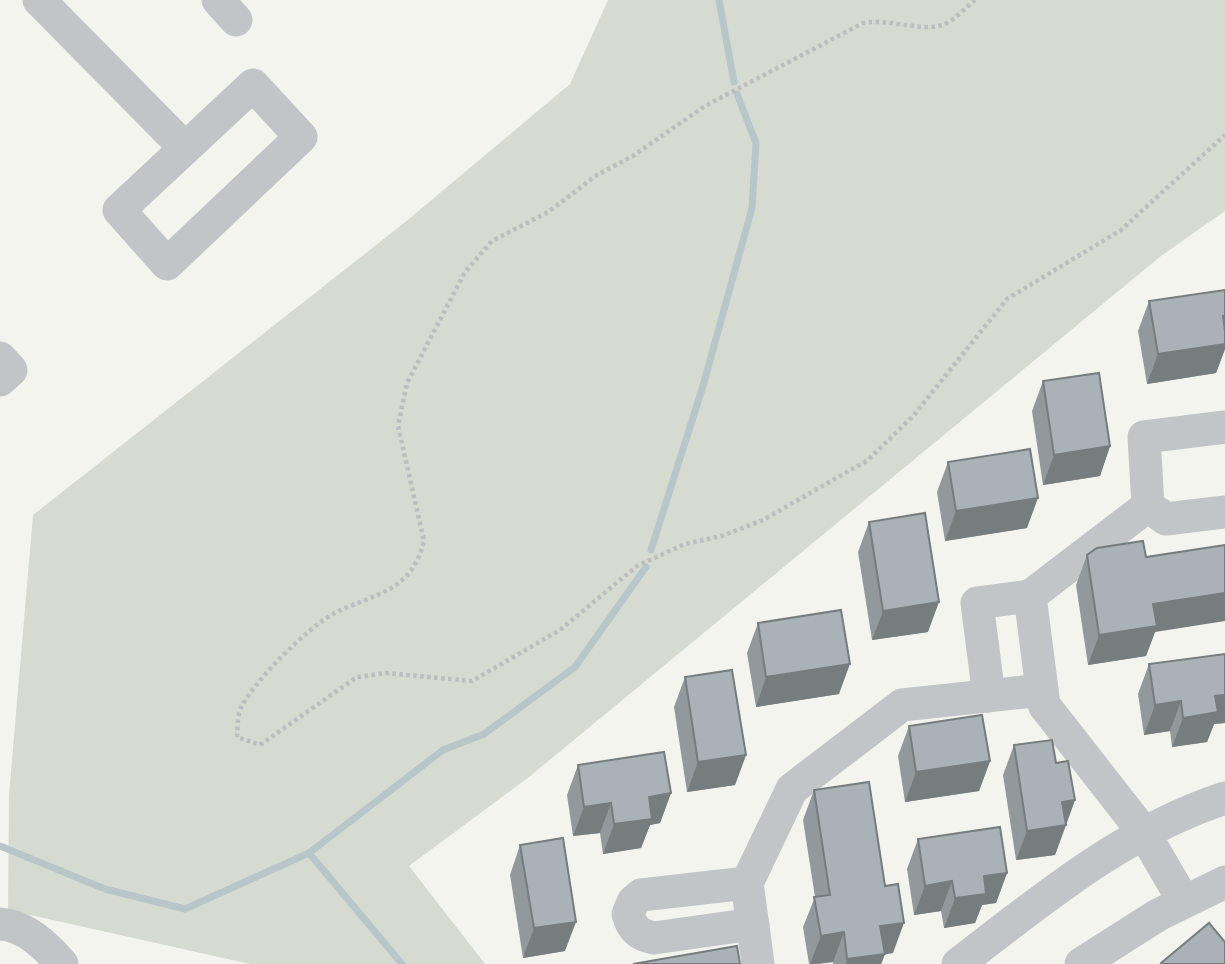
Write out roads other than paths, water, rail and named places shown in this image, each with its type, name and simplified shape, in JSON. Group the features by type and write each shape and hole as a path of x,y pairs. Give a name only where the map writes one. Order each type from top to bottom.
{"street":[{"path":"39,0 184,147"},
{"path":"253,85 301,137 167,264 119,210 184,147 253,85"},
{"path":"0,358 11,370 0,380"},
{"path":"1147,506 1144,437 1225,427"},
{"path":"1147,506 1166,519 1225,512"},
{"path":"989,696 977,603 1030,596 1147,506"},
{"path":"1030,596 1044,705 1144,833 1184,900"},
{"path":"758,964 747,883 792,789 902,705 1042,690"},
{"path":"958,964 1100,856 1187,811 1225,798"},
{"path":"1081,964 1184,900 1225,882"},
{"path":"747,883 641,895 628,914 632,926 642,936 654,938 753,924"},
{"path":"0,924 11,925 47,946 62,964"}],"waterway":[{"path":"719,0 734,82"},
{"path":"651,550 703,386 752,208 756,143 737,94"},
{"path":"0,846 105,889 185,909 309,853 443,750 484,734 575,667 646,567"},
{"path":"309,853 402,964"}]}
